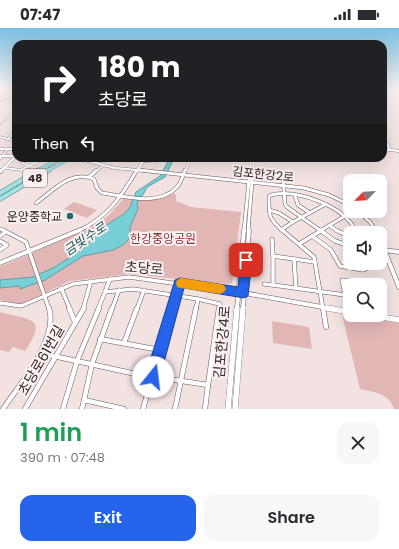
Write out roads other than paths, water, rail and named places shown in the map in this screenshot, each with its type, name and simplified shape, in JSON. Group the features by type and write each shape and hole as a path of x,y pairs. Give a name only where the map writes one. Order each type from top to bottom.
{"main road":[{"path":"52,162 59,165"},
{"name":"48","path":"0,193 52,162"},
{"name":"48","path":"0,199 64,162"}],"street":[{"path":"0,125 12,114"},
{"path":"8,139 12,134"},
{"path":"0,137 12,140"},
{"path":"387,144 389,149 399,150"},
{"path":"0,149 10,149 1,157"},
{"path":"1,157 12,156"},
{"path":"0,172 12,161"},
{"path":"24,162 29,166"},
{"path":"6,168 21,170 36,162"},
{"name":"김포한강2로","path":"92,162 144,172 284,186 321,192 343,203"},
{"path":"0,263 93,223 109,211 142,162"},
{"path":"36,203 65,181 76,177 89,177 94,179 99,191 119,196 144,198 158,197 171,192 180,184 189,162"},
{"name":"김포한강4로","path":"228,409 241,292 251,162"},
{"name":"김포한강4로","path":"250,182 253,162"},
{"path":"89,177 104,165"},
{"path":"289,178 283,178 286,205 302,218 339,243 343,244"},
{"path":"326,327 321,292 313,255 271,221 269,210 270,195 284,195 315,199 343,215"},
{"path":"295,196 298,205 310,213"},
{"path":"281,230 326,204"},
{"path":"269,210 279,213 293,222"},
{"path":"299,244 343,217"},
{"path":"348,218 354,223 355,226"},
{"path":"366,218 373,226"},
{"path":"329,225 343,235"},
{"path":"0,229 23,239 29,251 52,322 48,337 40,353 3,409"},
{"path":"0,236 6,232"},
{"path":"312,236 331,250 340,266 343,267"},
{"path":"272,239 273,285"},
{"path":"0,241 7,245"},
{"path":"0,250 12,241"},
{"path":"387,250 399,252"},
{"path":"273,256 315,262"},
{"path":"294,259 296,288"},
{"path":"387,260 399,287"},
{"name":"초당로","path":"0,303 21,306 61,288 91,280 139,277 241,292 343,310"},
{"path":"63,409 77,361 110,279"},
{"name":"초당로61번길","path":"25,409 86,304 91,280"},
{"path":"143,409 180,283"},
{"path":"264,284 343,296"},
{"name":"초당로61번길","path":"61,288 75,322"},
{"path":"105,292 119,290 144,290 217,302 220,306 205,409"},
{"path":"82,409 92,364 119,290"},
{"path":"124,343 144,290"},
{"name":"김포한강4로","path":"235,409 241,292"},
{"path":"175,409 198,299"},
{"path":"387,316 399,319"},
{"path":"387,317 399,319"},
{"path":"100,339 160,350"},
{"path":"40,353 153,377 208,385"},
{"path":"84,400 124,409"}],"water":[{"path":"168,162 172,162 165,177 147,187 137,203 138,209 130,227 130,238 123,245 113,250 83,256 45,280 20,289 20,286 0,288 0,280 33,277 55,267 84,248 100,229 124,214 130,207 136,192 160,176"}],"tunnel":[{"path":"53,166 60,162"},
{"path":"40,171 55,163"},
{"path":"15,186 42,170"}],"place":[{"name":"운양중학교","path":"70,216"}],"park label":[{"name":"한강중앙공원","path":"163,238"}],"water label":[{"name":"금빛수로","path":"85,239"}]}
